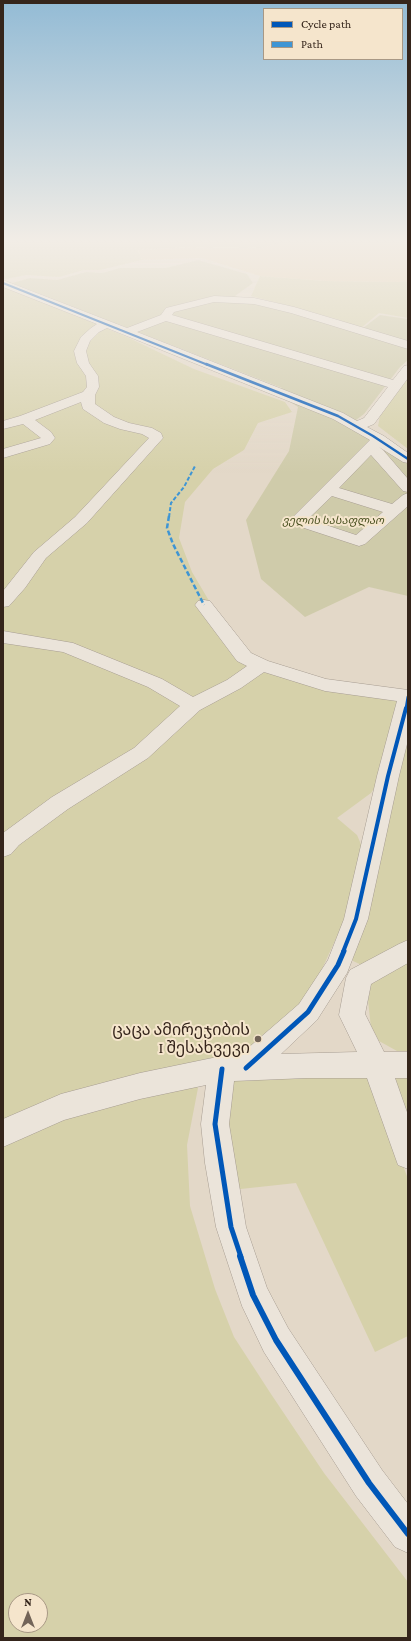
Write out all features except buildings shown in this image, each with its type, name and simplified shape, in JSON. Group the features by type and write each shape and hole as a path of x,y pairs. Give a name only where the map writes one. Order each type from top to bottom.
{"street":[{"path":"95,320 338,416 356,426 374,444 378,453 408,488"},
{"path":"126,332 158,320"},
{"path":"174,320 396,386"},
{"path":"323,320 408,345"},
{"path":"3,602 19,584 40,555 81,520 156,438 156,436 147,431 120,424 97,413 88,406 88,395 93,387 92,376 83,363 80,352 85,340 95,330 106,324"},
{"path":"356,426 369,421 408,369"},
{"path":"3,425 25,419 88,395"},
{"path":"3,454 45,441 48,438 25,419"},
{"path":"374,444 408,459"},
{"path":"374,444 298,521 359,541 408,498"},
{"path":"329,490 394,510"},
{"path":"204,605 244,657 260,665 325,685 408,697 404,718 388,776 356,919 338,965 308,1012 234,1069 215,1124 231,1227 253,1296 280,1346 368,1483 408,1534"},
{"path":"3,637 67,647 155,683 193,705"},
{"path":"3,848 11,839 60,803 141,753 193,705 234,684 260,665"},
{"path":"359,978 408,951"},
{"path":"338,965 359,978"},
{"path":"359,978 352,1015 377,1066 408,1155"},
{"path":"3,1133 61,1107 140,1086 234,1069 306,1065 408,1065"}],"shaded area":[{"path":"3,320 85,320 127,337 194,369 285,402 292,412 258,423 244,450 213,469 185,502 179,538 192,572 247,665 245,671 197,697 187,696 127,667 3,634"},
{"path":"338,320 371,320 360,329 344,324"},
{"path":"408,375 408,449 378,426 380,416"},
{"path":"3,642 61,648 145,685 184,707 138,747 3,839"},
{"path":"267,672 287,675 343,694 392,697 398,701 383,775 371,793 337,818 357,835 363,849 345,919 310,995 257,1046 230,1060 3,1122 3,855 196,708 256,674"},
{"path":"408,726 408,942 366,967 353,961 351,955"},
{"path":"408,960 408,1051 397,1051 379,1041 371,1028 368,1000 371,984"},
{"path":"384,1071 408,1071 408,1127"},
{"path":"369,1074 408,1179 408,1336 375,1352 296,1183 213,1192 221,1080"},
{"path":"194,1084 198,1088 187,1145 190,1206 215,1289 234,1337 271,1394 324,1473 408,1582 408,1638 3,1638 3,1140 117,1098"}],"green space":[{"name":"ველის სასაფლაო","path":"106,320 318,320 358,332 374,320 408,320 408,360 400,367 364,414 348,426 408,462 408,596 369,587 305,617 261,579 246,520 289,451 298,407 275,392 282,388"}],"marked path":[{"path":"195,466 184,487 171,503 167,528 173,544 204,605"}],"cycle path":[{"path":"95,320 338,416 373,436 408,459"},
{"path":"246,1068 308,1012 338,965 356,919 388,776 404,718 408,697"},
{"path":"222,1069 215,1124 220,1163 231,1227 253,1295 276,1340 369,1483 408,1534"}],"place":[{"name":"ცაცა ამირეჯიბის I შესახვევი","path":"258,1039"}]}
